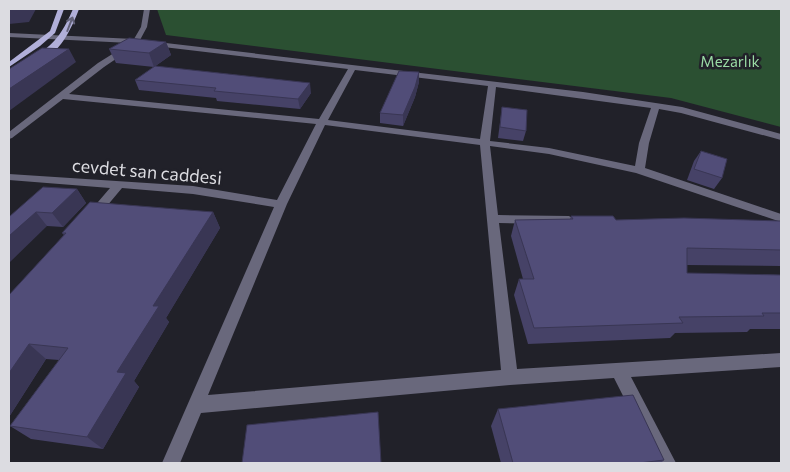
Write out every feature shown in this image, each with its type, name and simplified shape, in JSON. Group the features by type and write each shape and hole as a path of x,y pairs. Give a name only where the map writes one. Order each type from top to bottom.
{"main road":[{"path":"9,65 53,32 62,9"},
{"path":"30,64 63,40 76,9"}],"street":[{"path":"9,136 101,64 136,42 144,28 147,9"},
{"path":"9,35 63,40 136,42 492,84 682,110 781,137"},
{"path":"171,463 281,204 322,122 352,68"},
{"path":"492,84 485,142 510,377"},
{"path":"62,96 322,122 559,153 639,170 777,216"},
{"path":"639,170 644,143 656,106"},
{"name":"cevdet san caddesi","path":"9,177 192,190 281,204"},
{"path":"86,224 118,186"},
{"path":"750,221 777,216"},
{"path":"492,219 579,220"},
{"path":"195,405 510,377 781,360"},
{"path":"618,371 667,463"}],"green space":[{"name":"Mezarlık","path":"157,9 781,9 781,127 671,98 166,35"}],"building":[{"path":"129,38 166,42 149,53 109,49"},
{"path":"42,48 69,49 9,89 9,69"},
{"path":"155,66 310,83 298,99 214,91 216,88 135,80"},
{"path":"399,71 419,72 403,115 380,113"},
{"path":"502,107 527,110 526,131 500,127"},
{"path":"701,151 727,159 722,178 694,169"},
{"path":"43,187 77,189 52,213 36,212 9,236 9,216"},
{"path":"90,202 213,212 153,306 159,306 117,372 126,373 87,437 10,426 68,348 29,344 9,373 9,295 66,233 62,233"},
{"path":"571,216 613,216 616,220 684,218 781,221 781,250 687,248 687,273 781,275 781,313 762,313 764,316 679,317 683,323 534,328 519,279 534,279 515,220 573,219"},
{"path":"633,395 664,460 639,463 513,463 498,409"},
{"path":"378,412 381,463 242,463 247,425"}]}
